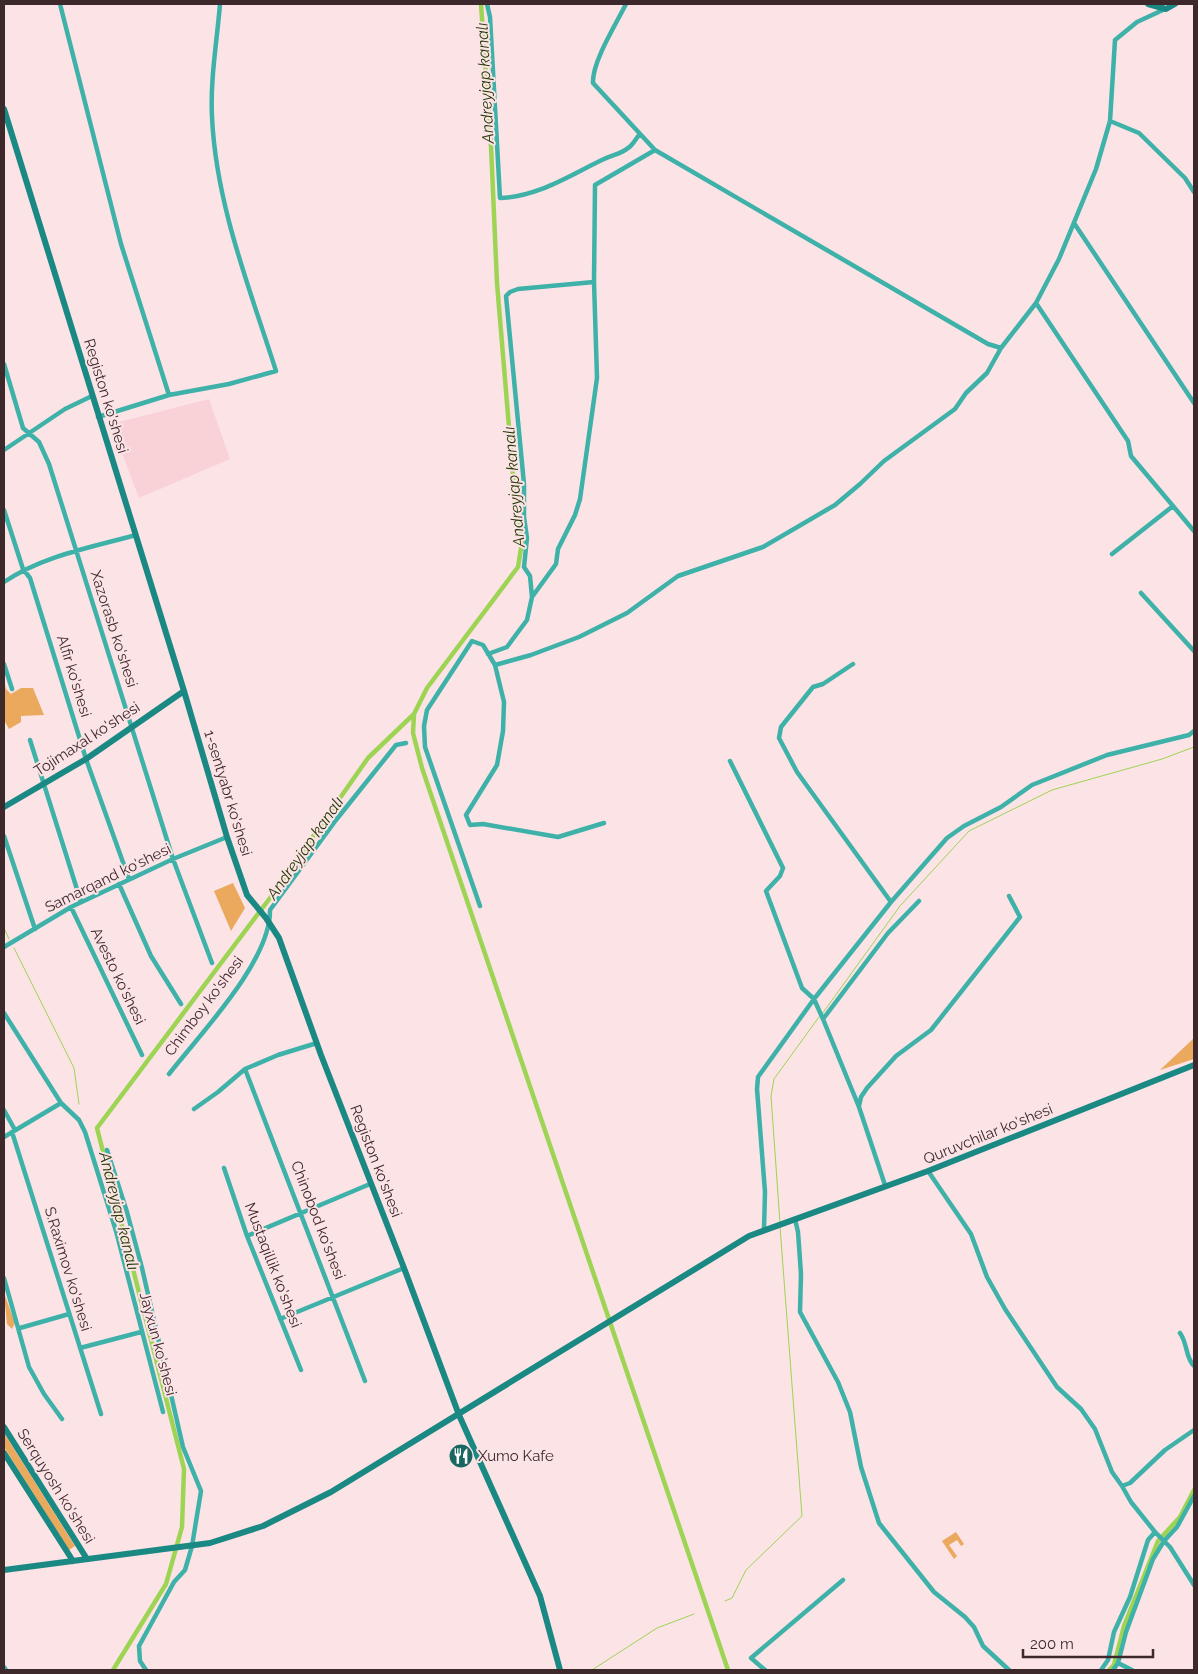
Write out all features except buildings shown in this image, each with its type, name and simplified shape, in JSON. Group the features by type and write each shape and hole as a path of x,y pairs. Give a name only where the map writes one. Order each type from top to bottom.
{"street":[{"path":"60,4 120,244 169,395"},
{"path":"98,417 169,395 229,384 276,371 226,213 214,143 211,92 220,4"},
{"path":"487,4 490,17 500,198 520,197 572,176 624,151 640,134"},
{"path":"626,4 595,68 593,83 655,150 988,344 1002,348"},
{"path":"1148,4 1166,9"},
{"path":"496,665 531,655 579,637 627,613 678,576 762,547 835,505 884,461 955,408 966,393 987,373 1002,348 1036,303 1059,260 1096,169 1110,121 1115,40 1137,22 1175,4"},
{"name":"Registon ko'shesi","path":"4,109 184,691"},
{"path":"1110,121 1139,133 1185,178 1194,192"},
{"path":"532,597 556,564 558,549 575,515 580,499 597,378 594,282 595,185 655,150"},
{"path":"1074,223 1194,403"},
{"path":"488,654 508,648 527,620 532,597 530,576 524,567 528,538 524,517 524,484 506,296 518,289 594,282"},
{"path":"1036,303 1128,440 1131,456 1194,531"},
{"name":"Xazorasb ko'shesi","path":"4,364 23,428 39,442 49,464 173,858 212,963"},
{"path":"4,450 65,409 92,396"},
{"path":"1112,554 1173,506"},
{"name":"Alfir ko'shesi","path":"4,510 6,523 23,569 27,573 36,597 86,759 128,879"},
{"path":"4,582 23,569 136,536"},
{"path":"1141,594 1194,651"},
{"path":"480,906 425,747 424,726 427,710 433,698 472,641 483,645 496,665 504,702 503,730 497,765 466,815 470,825 482,824 558,837 604,823"},
{"path":"4,664 12,690"},
{"path":"853,664 823,684 813,687 781,727 779,738 797,772 891,902"},
{"name":"Tojimaxal ko'shesi","path":"4,808 42,783 86,759 184,691"},
{"name":"1-sentyabr ko'shesi","path":"184,691 226,837 251,901"},
{"path":"764,1230 765,1192 757,1089 758,1077 814,999 891,902 947,838 964,826 1001,807 1032,785 1108,755 1189,736 1194,731"},
{"path":"30,740 81,902"},
{"name":"Chimboy ko'shesi","path":"169,1074 248,974 269,921 270,910 336,820 396,745 406,744"},
{"path":"730,761 783,868 780,876 766,891 802,988 814,999 859,1107 885,1185"},
{"path":"4,836 35,929"},
{"name":"Samarqand ko'shesi","path":"4,947 81,902 173,858 226,837"},
{"path":"119,884 151,956 181,1004"},
{"path":"859,1107 861,1097 867,1088 896,1056 931,1030 995,947 1009,933 1020,916 1009,896"},
{"name":"Registon ko'shesi","path":"251,901 269,921 278,938 459,1415 540,1596 560,1670"},
{"path":"823,1020 888,933 919,901"},
{"name":"Avesto ko'shesi","path":"71,907 142,1055"},
{"name":"Jayxun ko'shesi","path":"4,1013 61,1103 79,1120 85,1132 116,1231 163,1412"},
{"path":"194,1108 218,1092 245,1069 278,1055 317,1043"},
{"name":"Quruvchilar ko'shesi","path":"4,1570 210,1543 263,1526 331,1492 750,1236 885,1185 928,1171 1194,1065"},
{"name":"Chinobod ko'shesi","path":"245,1069 365,1381"},
{"path":"4,1137 61,1103"},
{"name":"S.Raximov ko'shesi","path":"4,1110 14,1131 101,1414"},
{"path":"107,1150 132,1231 174,1401 183,1447 201,1491 192,1546 185,1570 174,1582 139,1646 140,1661 146,1670"},
{"name":"Mustaqillik ko'shesi","path":"224,1168 246,1236 301,1370"},
{"path":"928,1171 971,1234 987,1277 1005,1309 1058,1387 1081,1409 1095,1429 1112,1472 1131,1502 1188,1572 1194,1585"},
{"path":"246,1236 301,1211 370,1184"},
{"path":"792,1220 798,1232 801,1274 800,1312 838,1382 850,1412 861,1468 880,1524 934,1592 974,1627 983,1646 1009,1670"},
{"path":"280,1319 404,1268"},
{"path":"4,1278 20,1328 29,1367 44,1394 62,1419"},
{"path":"20,1328 69,1314"},
{"path":"80,1348 141,1332"},
{"path":"1180,1334 1187,1344 1190,1362 1194,1366"},
{"name":"Serquyosh ko'shesi","path":"4,1427 87,1560"},
{"path":"1122,1486 1130,1483 1165,1450 1194,1430"},
{"name":"Serquyosh ko'shesi","path":"4,1453 73,1561"},
{"path":"1114,1670 1153,1559 1164,1541 1177,1527 1194,1496"},
{"path":"1101,1670 1108,1660 1114,1632 1130,1597 1148,1540 1155,1532"},
{"path":"766,1670 751,1658 842,1580"},
{"path":"1118,1663 1132,1670"}],"shaded area":[{"path":"209,399 230,459 139,498 111,424"},
{"path":"4,680 6,689 11,694 21,688 33,688 44,715 21,716 21,722 9,729 4,720"},
{"path":"233,883 245,908 231,931 214,891"},
{"path":"1194,1038 1194,1059 1160,1070"},
{"path":"4,1293 15,1323 12,1329 7,1324"},
{"path":"4,1433 75,1546 69,1550 4,1447"},
{"path":"956,1532 964,1544 961,1546 957,1540 949,1545 957,1556 954,1559 942,1541"}],"waterway":[{"name":"Andreyjap kanalı","path":"113,1670 166,1584 182,1527 184,1469 97,1128 270,898 368,758 414,714 427,688 518,567 522,542 516,511 497,283 491,146 481,4"},
{"path":"414,714 413,733 422,768 728,1670"},
{"path":"822,1014 900,906 969,831 1052,790 1162,759 1194,747"},
{"path":"4,928 9,939"},
{"path":"14,948 74,1068 79,1104"},
{"path":"780,1223 771,1096 774,1079 819,1017"},
{"path":"725,1601 732,1598 746,1570 802,1516 780,1227"},
{"path":"1109,1670 1114,1665 1124,1626 1158,1541 1180,1517 1194,1490"},
{"path":"592,1670 657,1628 694,1614"}],"place":[{"name":"Xumo Kafe","path":"461,1456"}]}
